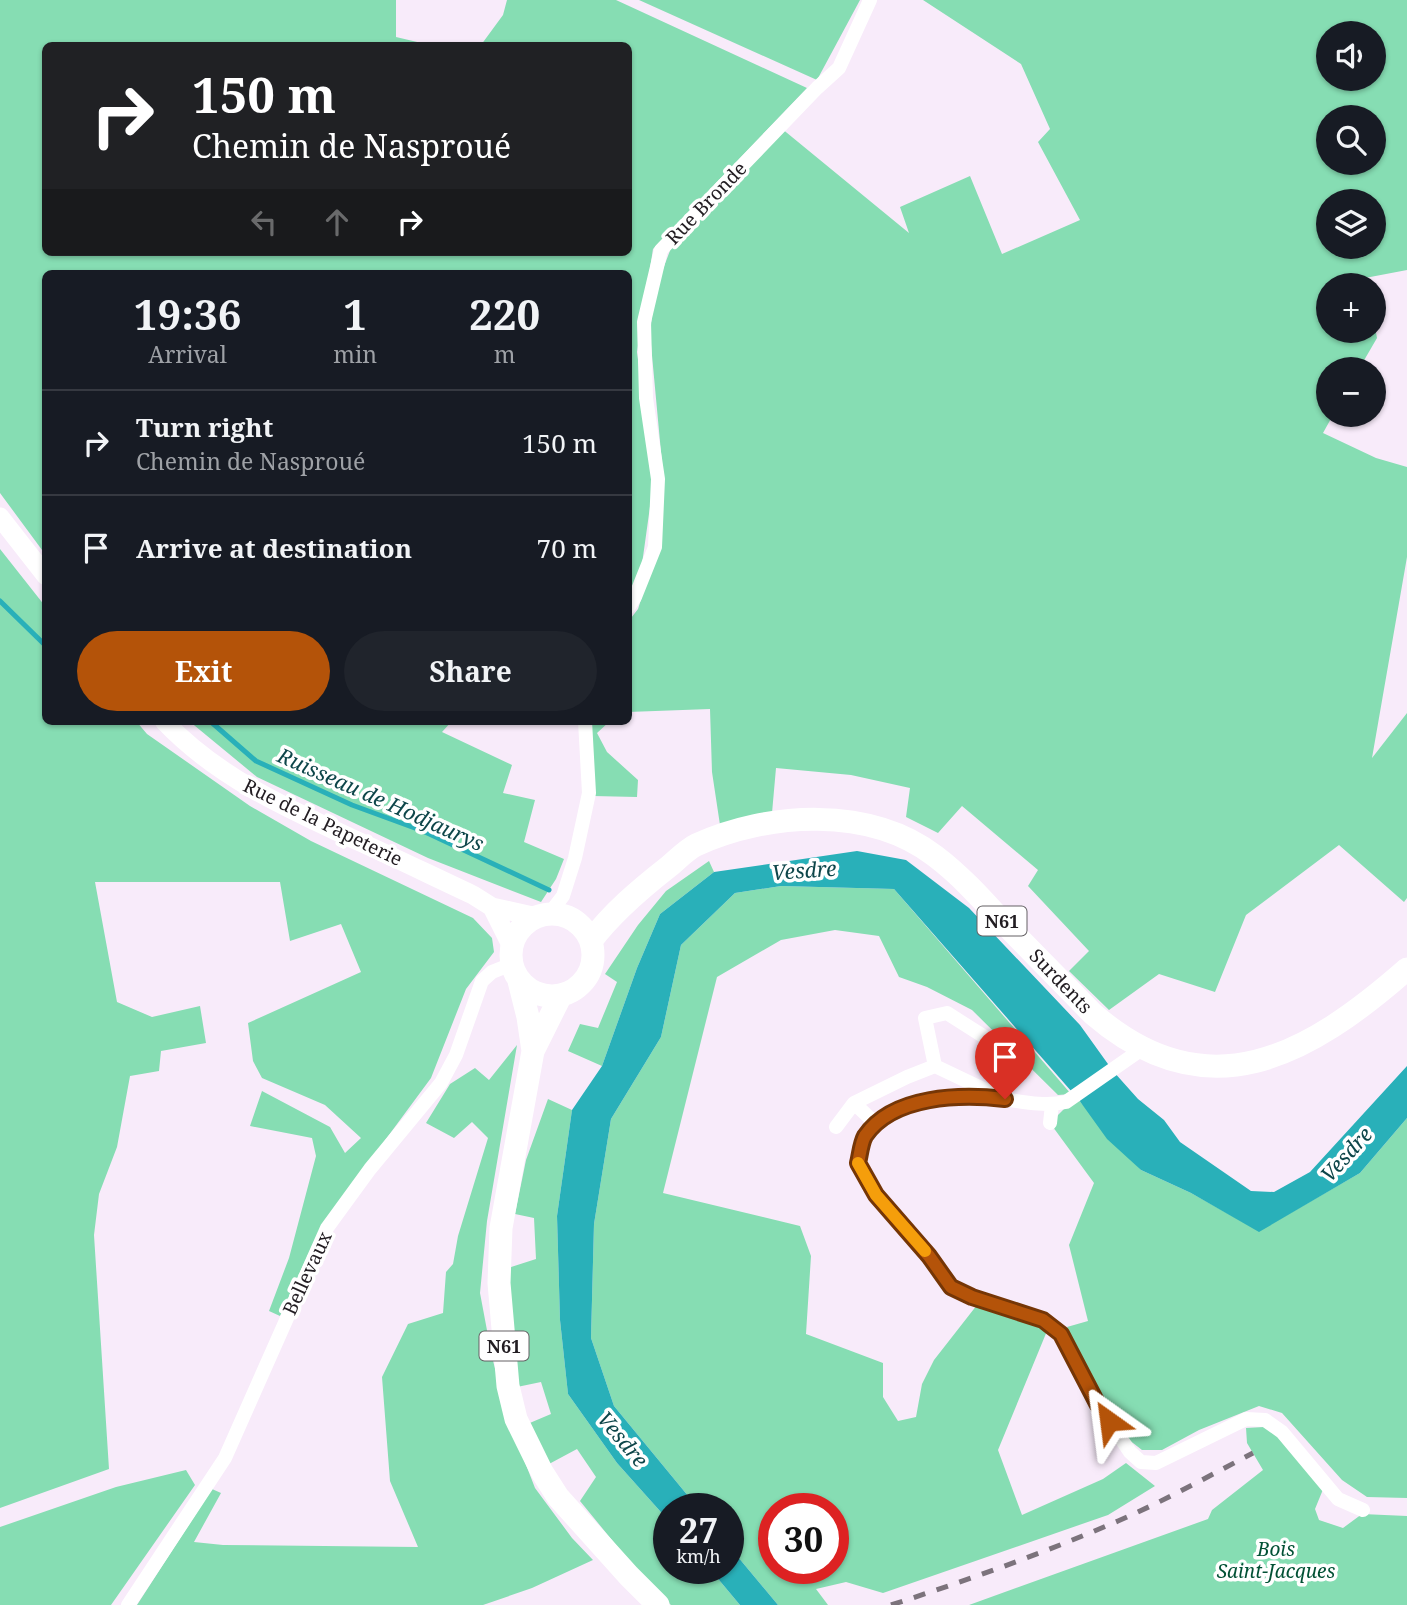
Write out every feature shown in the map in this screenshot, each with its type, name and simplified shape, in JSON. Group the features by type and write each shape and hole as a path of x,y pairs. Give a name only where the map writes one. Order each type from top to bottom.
{"main road":[{"path":"0,517 42,571"},
{"name":"Rue de la Papeterie","path":"168,725 195,749 246,786 282,806 473,895 492,907 543,915"},
{"name":"Surdents","path":"591,942 602,926 633,895 694,846 747,827 793,820 837,820 875,827 934,855 962,880 1093,1014 1116,1034 1165,1059 1194,1066 1249,1063 1292,1051 1329,1030 1407,969"},
{"path":"492,907 514,964 538,995 561,995"},
{"path":"514,964 520,930 543,915 563,915 575,921 591,942"},
{"name":"N61","path":"591,942 592,964 588,975 572,991 561,995 533,1051 501,1228 499,1283 508,1385 516,1419 542,1472 558,1497 658,1605"},
{"name":"N61","path":"514,964 528,1017 533,1051"}],"street":[{"name":"Rue Bronde","path":"632,602 655,547 658,479 646,398 643,323 661,250 839,68 870,0"},
{"path":"543,915 563,896 589,793 585,725"},
{"name":"Bellevaux","path":"128,1605 225,1458 327,1228 370,1169 442,1083 456,1055 482,981 492,972 514,964"},
{"path":"934,1066 925,1018 947,1013 1002,1048"},
{"path":"1142,1049 1066,1102 1052,1105 956,1097 921,1101 885,1117 864,1138 858,1163 876,1195 929,1256 951,1287 972,1297 1043,1320 1061,1334 1098,1405 1130,1452 1141,1462 1156,1463 1245,1419 1265,1420 1282,1433 1338,1499 1363,1510"},
{"path":"836,1126 854,1103 934,1066 1005,1099"},
{"path":"854,1103 877,1125"},
{"path":"1050,1124 1052,1105"}],"green space":[{"path":"0,0 396,0 396,37 417,42 42,42 42,256 632,256 632,42 483,42 503,15 507,0 616,0 807,88 653,249 637,352 654,478 642,564 633,591 632,270 42,270 42,550 0,493"},
{"path":"639,0 860,0 817,80"},
{"path":"923,0 1407,0 1407,270 1386,274 1316,273 1316,343 1374,343 1366,357 1316,357 1316,427 1326,427 1323,433 1376,458 1407,467 1407,557 1372,758 1407,713 1407,898 1404,902 1339,845 1246,915 1215,992 1159,974 1109,1010 1069,971 1089,951 1028,886 1038,870 962,806 938,833 906,817 910,788 851,775 776,768 772,813 720,825 712,772 710,709 632,712 632,617 638,609 660,540 662,463 650,334 655,290 671,248 781,128 909,233 900,207 970,176 1002,254 1080,220 1038,142 1050,129 1021,64"},
{"path":"0,549 42,602 42,725 139,725 147,734 250,806 311,841 473,918 492,938 494,952 466,989 431,1078 324,1223 280,1316 269,1311 289,1258 316,1156 312,1138 250,1126 262,1091 330,1127 345,1153 361,1138 325,1105 262,1078 253,1061 248,1023 361,972 341,924 290,941 280,882 95,882 117,1002 152,1017 200,1006 206,1043 161,1051 159,1071 130,1076 117,1147 99,1194 94,1235 109,1469 0,1508"},
{"path":"194,725 448,725 442,732 512,765 503,793 535,800 524,842 564,859 556,879 541,902 428,858 257,777"},
{"path":"588,725 606,725 597,733 607,752 638,780 637,797 593,796"},
{"path":"709,861 714,872 660,914 637,968 602,1066 568,1051 580,1024 598,1028 617,982 605,974 638,925 666,891"},
{"path":"781,886 894,889 1071,1094 1058,1095 972,1010 927,987 899,977 879,936 835,930 781,940 717,977 663,1193 800,1226 811,1256 806,1334 883,1363 883,1397 898,1421 916,1417 922,1384 934,1360 977,1305 1015,1315 1047,1331 998,1450 1022,1515 1103,1479 1126,1463 1155,1486 1108,1515 883,1593 849,1583 849,1493 758,1493 758,1581 744,1564 744,1493 686,1493 614,1406 591,1338 594,1224 611,1119 661,1037 681,945 735,893"},
{"path":"517,1045 487,1221 480,1293 492,1357 509,1421 535,1488 572,1538 593,1560 532,1588 483,1605 137,1605 212,1489 221,1493 194,1542 223,1545 418,1547 390,1481 382,1377 408,1324 443,1313 446,1272 453,1264 458,1236 488,1138 472,1122 454,1138 426,1123 450,1084 475,1068 489,1080"},
{"path":"1076,1097 1141,1170 1191,1193 1259,1231 1360,1173 1407,1118 1407,1498 1367,1497 1342,1480 1282,1413 1259,1406 1199,1430 1162,1450 1142,1450 1124,1436 1089,1377 1067,1327 1088,1321 1069,1245 1094,1183 1050,1123"},
{"path":"548,1099 572,1110 557,1216 560,1320 568,1394 617,1463 653,1503 653,1584 722,1584 740,1605 671,1605 652,1589 580,1501 596,1477 577,1449 549,1464 525,1425 551,1414 541,1382 517,1387 499,1271 536,1259 534,1218 515,1214 526,1160"},
{"name":"Bois Saint-Jacques","path":"1264,1427 1279,1434 1324,1487 1315,1509 1319,1520 1343,1528 1362,1514 1407,1516 1407,1605 969,1605 1208,1519 1212,1510 1263,1470 1247,1443 1246,1428"},
{"path":"186,1470 195,1485 111,1605 0,1605 0,1527 116,1487"},
{"path":"760,1584 837,1584 816,1589 828,1605 778,1605"}],"water":[{"name":"Vesdre","path":"857,851 906,860 969,908 1080,1025 1113,1071 1138,1099 1164,1120 1180,1142 1251,1191 1274,1192 1310,1172 1407,1066 1407,1118 1360,1173 1259,1232 1191,1193 1141,1170 1107,1139 1079,1100 894,889 781,886 735,893 681,945 661,1037 611,1119 594,1224 591,1338 614,1406 686,1493 653,1493 653,1503 617,1463 568,1394 560,1320 557,1216 572,1110 602,1066 637,968 660,914 714,872"},
{"path":"744,1564 778,1605 740,1605 722,1584 744,1584"}],"waterway":[{"name":"Ruisseau de Hodjaurys","path":"0,601 42,642"},
{"name":"Ruisseau de Hodjaurys","path":"215,725 256,761 352,805 423,831 549,890"}],"railway":[{"path":"891,1605 1006,1566 1090,1533 1152,1505 1253,1453"}],"slow traffic":[{"path":"858,1163 876,1195 925,1251"}],"route":[{"path":"1005,1099 956,1097 921,1101 885,1117 864,1138 858,1163 876,1195 929,1256 951,1287 972,1297 1043,1320 1061,1334 1109,1421"}]}
